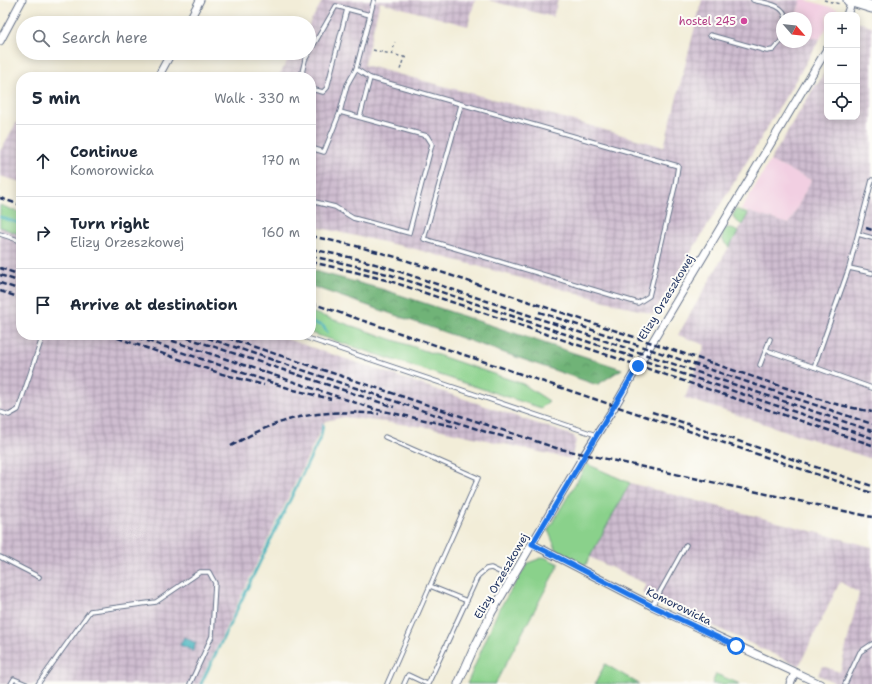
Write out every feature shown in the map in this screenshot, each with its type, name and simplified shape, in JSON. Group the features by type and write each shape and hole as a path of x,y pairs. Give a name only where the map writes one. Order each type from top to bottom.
{"street":[{"path":"0,41 22,0"},
{"path":"192,16 200,0"},
{"path":"848,12 851,2 872,7"},
{"name":"Elizy Orzeszkowej","path":"458,684 492,612 824,54"},
{"path":"161,72 167,60"},
{"name":"Komorowicka","path":"532,544 652,606 820,684"},
{"path":"790,684 795,672"}],"lane":[{"path":"316,150 324,152 340,112 347,85 356,69 374,0"},
{"path":"753,0 779,7 784,12"},
{"path":"316,41 336,6 370,15"},
{"path":"316,90 323,92 327,88 347,9"},
{"path":"710,35 767,51 773,50 776,47"},
{"path":"302,72 305,60"},
{"path":"356,69 370,78 678,166 676,186 649,296 638,303 424,239 461,105"},
{"path":"360,117 370,78"},
{"path":"316,202 335,207 353,218 409,233 432,144 427,136 340,112"},
{"path":"814,367 849,268 872,180"},
{"path":"0,234 16,240"},
{"path":"858,234 872,238"},
{"path":"849,268 872,274"},
{"path":"760,365 770,339"},
{"path":"0,412 9,415 18,410 41,340"},
{"path":"313,340 596,435"},
{"path":"766,350 872,388"},
{"path":"385,437 478,478 387,684"},
{"path":"652,606 686,545"},
{"path":"0,557 39,577"},
{"path":"404,684 408,675 421,683 428,684 478,576 486,569 491,568 512,578"},
{"path":"38,684 90,611 156,602 200,572 209,572 215,583 212,636 190,684"},
{"path":"430,586 467,601"},
{"path":"845,684 860,652 872,644"},
{"path":"11,684 14,679 26,684"}],"path":[{"path":"824,0 851,2"},
{"path":"392,54 395,42"},
{"path":"372,50 409,59"},
{"path":"400,70 404,58"}],"shaded area":[{"path":"323,0 475,0 468,26 380,2 364,65 546,113 664,147 702,0 801,0 797,12 776,12 776,48 812,48 812,37 820,39 754,150 653,314 415,249 316,227 316,72 281,72 288,60 316,60 316,16 314,16"},
{"path":"488,0 558,0 553,17"},
{"path":"801,0 838,9 836,12 824,12 824,32 820,39 812,37 812,12 797,12"},
{"path":"860,23 872,26 872,459 685,398 705,345 678,335 749,212 789,224 811,180 770,161 816,84 817,85 824,73 824,120 860,120"},
{"path":"16,124 16,181 0,176 0,151"},
{"path":"770,161 811,180 789,224 741,210"},
{"path":"0,227 16,233 16,340 290,340 574,436 576,441 571,459 433,428 344,417 325,421 199,684 0,684"},
{"path":"630,483 872,547 872,684 838,684 818,675 822,666 840,672 859,593 840,582 799,666 642,593 646,584 589,557"}],"green space":[{"path":"0,205 16,211 16,233 0,227"},
{"path":"736,209 748,214 742,225 734,219 733,215"},
{"path":"726,228 731,228 738,232 729,247 725,244 722,238 723,230"},
{"path":"316,271 385,290 622,369 597,385 316,288"},
{"path":"316,314 523,384 549,401 541,408 316,335"},
{"path":"587,464 630,483 585,566 556,549 548,530"},
{"path":"544,557 559,564 495,684 467,684 498,611 528,563"},
{"path":"605,664 639,684 595,684"},
{"path":"716,674 740,684 712,684"}],"water":[{"path":"184,637 196,643 193,651 180,645"}],"waterway":[{"path":"0,217 16,222"},
{"path":"316,324 323,326 327,332"},
{"path":"201,684 321,436 323,425"}],"railway":[{"path":"0,198 16,203"},
{"path":"866,228 872,230"},
{"path":"316,237 396,257 831,403 872,412"},
{"path":"316,250 358,259 392,269 872,431"},
{"path":"316,257 391,275 872,438"},
{"path":"316,263 390,281 872,445"},
{"path":"0,268 16,273"},
{"path":"0,275 16,280"},
{"path":"0,283 16,288"},
{"path":"0,291 16,296"},
{"path":"316,305 872,493"},
{"path":"539,312 872,424"},
{"path":"123,340 222,374 264,385"},
{"path":"145,340 294,390 331,399"},
{"path":"170,340 374,409 457,427"},
{"path":"194,340 394,407"},
{"path":"214,340 489,433 514,439"},
{"path":"234,340 556,448 872,517"},
{"path":"652,412 872,486"},
{"path":"231,446 267,427 302,416 339,413 379,414"}],"place":[{"name":"hostel 245","path":"744,21"}],"route":[{"path":"638,366 532,544 652,606 736,646"}]}
